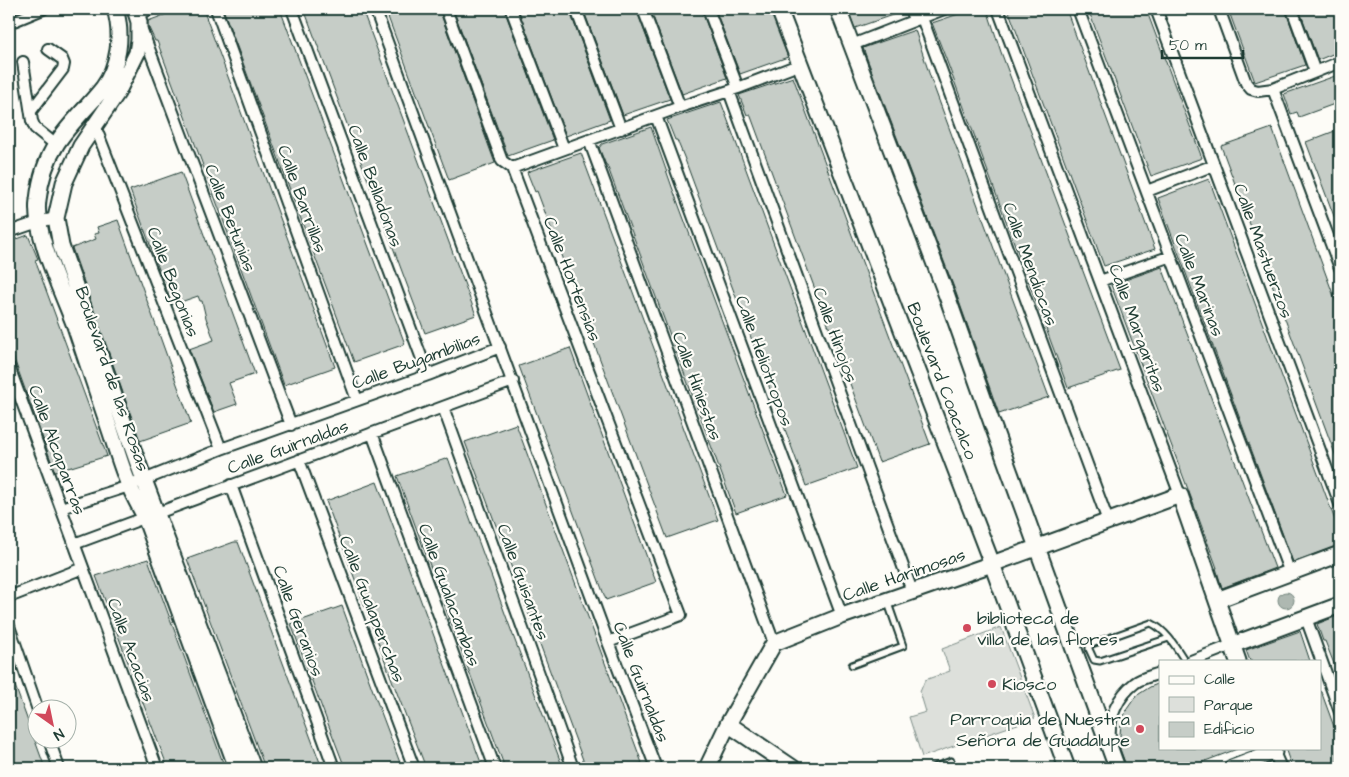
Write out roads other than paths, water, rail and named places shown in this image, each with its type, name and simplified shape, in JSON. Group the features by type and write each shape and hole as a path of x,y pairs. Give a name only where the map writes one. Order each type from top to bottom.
{"street":[{"path":"9,23 43,9"},
{"name":"Boulevard de las Rosas","path":"116,9 120,38 111,74 103,87 56,144 48,160 41,181 37,203 38,222 46,251 74,323 129,486 151,515 253,768"},
{"name":"Calle Barrillas","path":"216,9 357,400"},
{"name":"Calle Belladonas","path":"292,9 428,375"},
{"name":"Calle Bugambilias","path":"61,508 129,486 221,449 428,375 500,347 375,9"},
{"path":"446,9 502,161 512,168 801,64"},
{"path":"511,9 564,149"},
{"path":"576,9 621,129"},
{"path":"642,9 680,107"},
{"name":"Calle Hinojos","path":"708,9 733,89 912,591"},
{"name":"Boulevard Coacalco","path":"779,9 992,564 1067,768"},
{"name":"Boulevard Coacalco","path":"838,9 947,296 1117,768"},
{"name":"Calle Mendiocas","path":"910,9 918,19 1108,521"},
{"path":"852,45 944,9"},
{"name":"Calle Margaritas","path":"998,9 1180,495 1238,660"},
{"name":"Calle Marinas","path":"1078,9 1290,573"},
{"name":"Calle Mastuerzos","path":"1156,9 1340,504"},
{"path":"1219,9 1246,83 1251,89 1258,91 1273,88 1340,62"},
{"path":"1292,9 1315,72"},
{"name":"Boulevard de las Rosas","path":"141,14 137,53 117,92 81,146 64,182 56,218 60,246 144,480 151,515 238,768"},
{"name":"Calle Betunias","path":"141,14 291,425"},
{"path":"31,111 63,69 64,64 62,60 48,49"},
{"path":"23,62 32,121 35,128 56,144"},
{"path":"1273,88 1340,268"},
{"name":"Calle Heliotropos","path":"656,116 842,616"},
{"name":"Calle Begonias","path":"95,126 221,449"},
{"name":"Calle Hiniestas","path":"589,140 774,643"},
{"path":"1146,192 1214,165"},
{"name":"Calle Hortensias","path":"512,168 682,615 608,642"},
{"path":"9,232 56,218"},
{"path":"1100,281 1171,256"},
{"name":"Calle Guirnaldas","path":"500,347 656,768"},
{"name":"Calle Alcaparras","path":"9,367 74,544"},
{"name":"Calle Guirnaldas","path":"74,544 513,381"},
{"name":"Calle Guisantes","path":"443,407 573,768"},
{"name":"Calle Gualacambas","path":"372,433 495,768"},
{"name":"Calle Gualaperchas","path":"299,460 414,768"},
{"name":"Calle Geranios","path":"231,485 334,768"},
{"name":"Calle Harimosas","path":"774,643 842,616 992,564 1180,495"},
{"name":"Calle Acacias","path":"74,544 157,768"},
{"path":"1217,600 1340,554"},
{"path":"9,597 83,568"},
{"path":"1194,660 1340,605"},
{"path":"1306,618 1321,660"},
{"path":"9,626 35,700"},
{"path":"707,768 728,724 774,643"},
{"path":"1322,662 1340,712"},
{"path":"1111,750 1109,731 1113,712 1122,695 1136,682 1159,672"},
{"path":"728,724 793,768"},
{"path":"53,750 59,768"},
{"path":"1232,768 1274,750 1280,768"}],"lane":[{"path":"852,665 904,646 886,600"},
{"path":"1169,638 1100,662 1094,660 1089,649 1090,645 1151,623 1156,625 1169,638 1184,660"},
{"path":"932,768 951,761 954,768"}],"place":[{"name":"biblioteca de villa de las flores","path":"967,628"},
{"name":"Kiosco","path":"992,684"},
{"name":"Parroquia de Nuestra Señora de Guadalupe","path":"1140,729"}]}
